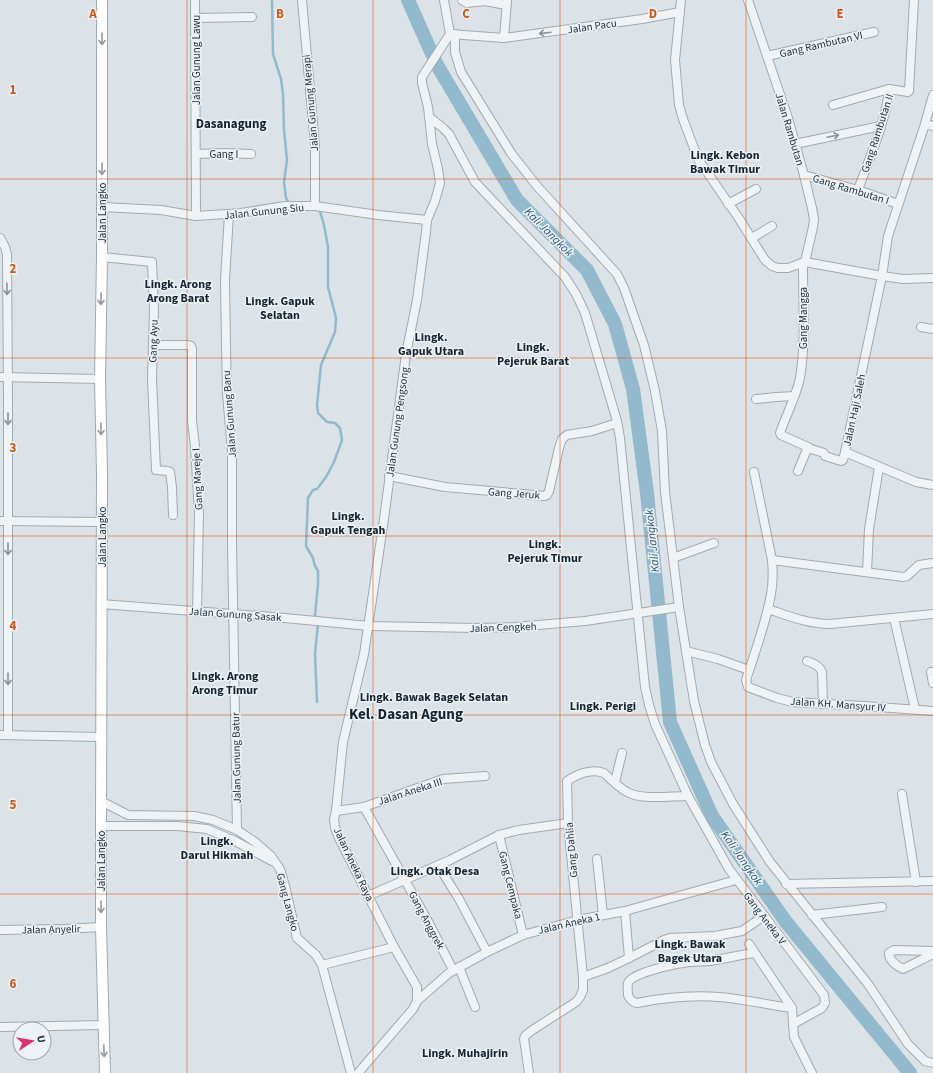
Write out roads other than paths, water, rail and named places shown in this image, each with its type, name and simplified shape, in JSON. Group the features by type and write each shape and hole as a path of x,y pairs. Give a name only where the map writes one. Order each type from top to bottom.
{"main road":[{"name":"Jalan Langko","path":"102,0 102,257 100,379 102,522 101,927 105,1073"}],"street":[{"name":"Jalan Gunung Lawu","path":"195,0 196,216"},
{"name":"Jalan Gunung Merapi","path":"302,0 315,146 316,205"},
{"path":"444,0 455,52 461,72 511,153 537,186 617,274 621,280 644,345 655,391 662,431 665,492 679,607 694,701 705,745 711,762 744,822 786,884 868,984 908,1044 925,1061 933,1063"},
{"path":"462,0 474,3 485,1 506,3 504,38"},
{"path":"681,0 675,60 679,105 698,159 752,238 765,260 774,267 784,269 803,262 882,276 908,279 933,278"},
{"name":"Jalan Rambutan","path":"748,0 795,144 814,219 812,236 803,262"},
{"name":"Gang Rambutan II","path":"858,190 881,126 889,96 889,90 908,92 910,89 914,0"},
{"name":"Jalan Pacu","path":"451,35 504,38 642,20 680,12"},
{"path":"196,18 252,17"},
{"name":"Gang Rambutan VI","path":"767,56 874,32"},
{"name":"Jalan Gunung Pengsong","path":"369,626 406,354 417,300 427,220 435,201 440,183 440,177 432,144 422,77 451,35"},
{"path":"833,105 889,90"},
{"name":"Jalan Haji Saleh","path":"933,95 929,125 898,204 888,236 882,276 845,452 916,482 933,485"},
{"name":"Gang Aneka V","path":"429,117 449,134 475,182 565,277 576,294 585,313 617,423 622,453 640,613 645,687 649,706 655,724 688,796 714,844 736,880 824,995 825,1002 822,1008 794,1024"},
{"path":"795,144 881,126"},
{"name":"Gang I","path":"196,154 251,154"},
{"name":"Gang Rambutan I","path":"804,175 858,190 898,204"},
{"path":"728,204 756,189"},
{"name":"Jalan Gunung Siu","path":"102,207 161,210 196,216 241,214 285,206 316,205 378,215 427,220"},
{"name":"Jalan Gunung Baru","path":"229,214 225,280 227,394 232,451 234,614"},
{"path":"752,238 772,226"},
{"path":"0,238 7,254 4,377 4,735 101,737"},
{"name":"Gang Ayu","path":"102,257 152,262 154,310 152,379 156,470 170,472 173,515"},
{"name":"Gang Mangga","path":"803,262 804,338 800,379 780,434 808,448"},
{"path":"921,327 933,329"},
{"name":"Gang Mareje I","path":"153,345 191,346 192,349 192,421 199,514 197,612"},
{"path":"4,377 100,379"},
{"path":"756,399 794,396"},
{"name":"Gang Jeruk","path":"389,476 445,487 544,496 550,491 559,448 564,436 567,434 592,430 617,423"},
{"path":"798,471 808,448 824,453 825,456 841,461 845,452"},
{"path":"867,572 870,529 879,467"},
{"path":"686,651 749,670 768,608 772,584 772,560 754,472"},
{"path":"4,521 102,522"},
{"path":"673,558 714,543"},
{"path":"772,560 903,577 907,576 919,565 933,563"},
{"name":"Jalan Gunung Sasak","path":"101,604 369,626"},
{"name":"Jalan Cengkeh","path":"369,626 477,628 515,627 586,621 679,607"},
{"path":"768,608 805,622 816,624 933,614"},
{"name":"Jalan Gunung Batur","path":"234,614 237,830"},
{"path":"894,618 915,709"},
{"name":"Jalan Aneka Raya","path":"369,626 358,683 354,693 344,738 334,819 336,832 394,947 416,984 418,991 417,1001"},
{"path":"807,661 817,665 822,672 823,704"},
{"name":"Jalan KH. Mansyur IV","path":"749,670 746,680 750,688 788,701 933,711"},
{"path":"931,672 933,683"},
{"path":"622,753 615,782 628,792 640,796 688,796"},
{"name":"Gang Dahlia","path":"529,1073 524,1039 525,1036 576,1002 582,994 583,977 568,823 567,781 582,774 595,771 604,773 615,782"},
{"name":"Jalan Aneka III","path":"336,811 364,807 443,779 485,776"},
{"path":"902,794 916,882"},
{"name":"Gang Langko","path":"101,801 128,815 194,816 218,822 237,830 272,856 283,879 298,938 312,951 322,965 351,1073"},
{"name":"Gang Anggrek","path":"364,807 456,969 475,1007"},
{"path":"368,896 405,881 499,835 519,830 568,823"},
{"path":"101,826 177,826 207,829 235,841 276,863"},
{"name":"Gang Cempaka","path":"499,835 523,935"},
{"path":"597,859 603,915"},
{"path":"438,865 459,899 487,952"},
{"name":"Jalan Aneka 1","path":"417,1001 443,977 487,952 523,935 578,920 625,910 736,880"},
{"path":"786,884 933,881"},
{"path":"812,915 882,907"},
{"path":"625,910 629,958"},
{"path":"583,977 608,968 664,940 670,938 715,936 742,931 764,916"},
{"name":"Jalan Anyelir","path":"0,930 101,927"},
{"path":"749,944 792,1008 795,1041 812,1073"},
{"path":"322,965 394,947"},
{"path":"933,951 894,950 889,953 891,960 903,968 933,954"},
{"path":"754,953 708,961 675,964 653,970 630,980 628,983 628,994 631,1001 634,1003 668,999 711,997 792,1008"},
{"path":"358,1073 412,1010 417,1001"},
{"path":"0,1027 103,1024"}],"waterway":[{"path":"272,0 273,54 281,79 283,94 287,160 284,182 286,198 289,203"},
{"name":"Kali Jangkok","path":"408,0 437,65 517,200 587,270 615,324 633,389 647,493 670,722 712,816 786,922 910,1073"},
{"path":"317,702 315,653 318,624 315,615 318,571 306,546 308,498 313,490 317,489 326,477 334,462 342,440 340,428 335,423 327,422 318,413 317,405 321,365 335,332 336,318 328,287 328,247 319,208"}],"district":[{"name":"Dasanagung","path":"231,123"},
{"name":"Lingk. Kebon Bawak Timur","path":"725,162"},
{"name":"Lingk. Arong Arong Barat","path":"178,291"},
{"name":"Lingk. Gapuk Selatan","path":"280,308"},
{"name":"Lingk. Gapuk Utara","path":"431,344"},
{"name":"Lingk. Pejeruk Barat","path":"533,354"},
{"name":"Lingk. Gapuk Tengah","path":"348,523"},
{"name":"Lingk. Pejeruk Timur","path":"545,551"},
{"name":"Lingk. Arong Arong Timur","path":"225,683"},
{"name":"Lingk. Bawak Bagek Selatan","path":"434,697"},
{"name":"Lingk. Perigi","path":"603,706"},
{"name":"Kel. Dasan Agung","path":"406,714"},
{"name":"Lingk. Darul Hikmah","path":"217,848"},
{"name":"Lingk. Otak Desa","path":"435,871"},
{"name":"Lingk. Bawak Bagek Utara","path":"690,951"},
{"name":"Lingk. Muhajirin","path":"465,1053"}]}
